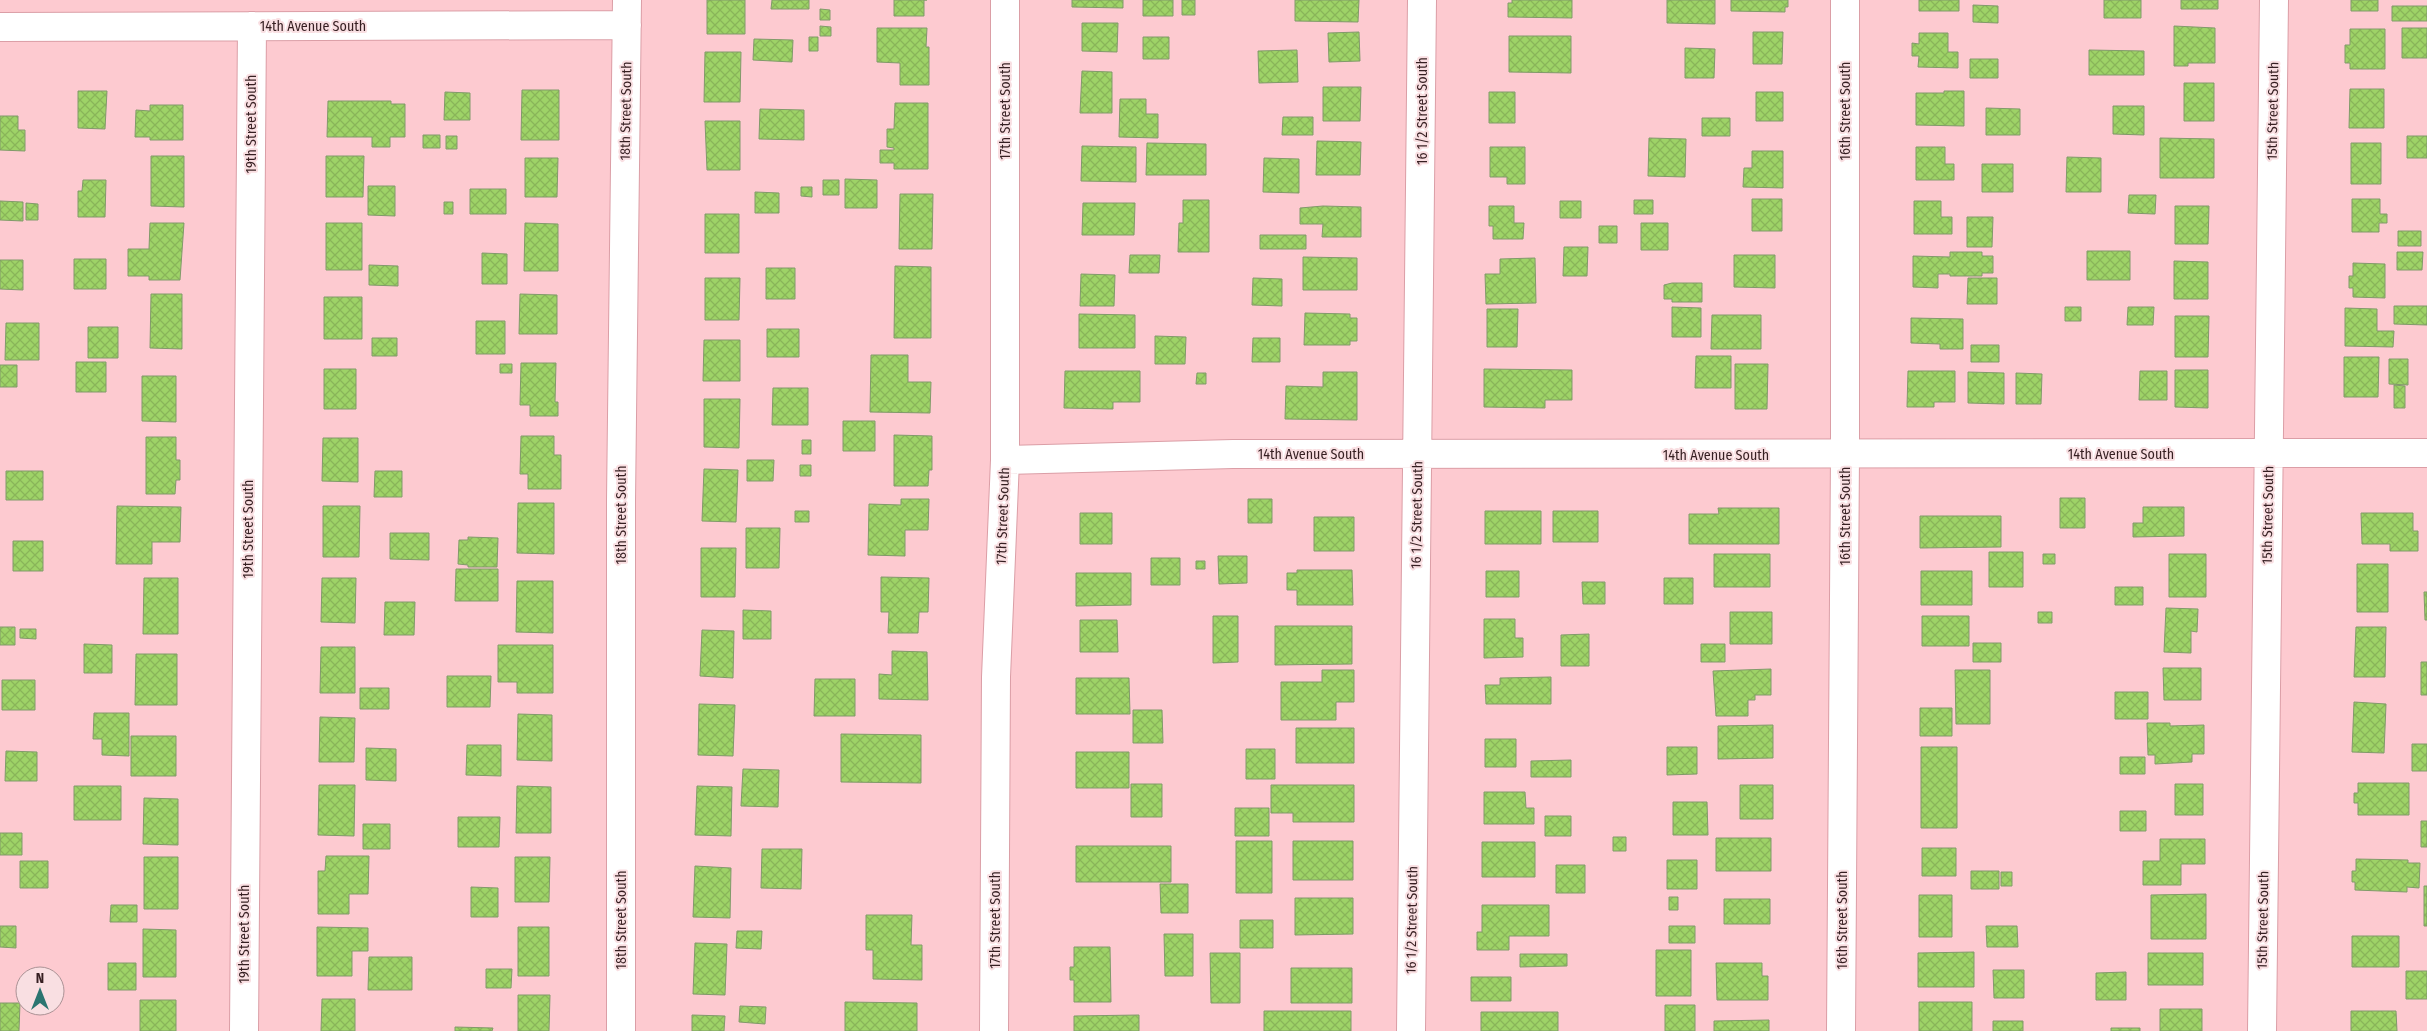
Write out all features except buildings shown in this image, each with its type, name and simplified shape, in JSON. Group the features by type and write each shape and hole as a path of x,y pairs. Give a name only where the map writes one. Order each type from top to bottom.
{"street":[{"name":"17th Street South","path":"994,1031 996,677 1005,460 1005,0"},
{"name":"16 1/2 Street South","path":"1411,1031 1422,0"},
{"name":"16th Street South","path":"1841,1031 1845,454 1845,0"},
{"name":"15th Street South","path":"2262,1031 2274,0"},
{"name":"14th Avenue South","path":"0,28 252,26 627,13"},
{"name":"18th Street South","path":"621,1031 621,500 627,13"},
{"name":"19th Street South","path":"244,1031 252,26"},
{"name":"14th Avenue South","path":"1005,460 1233,454 2427,453"}]}
